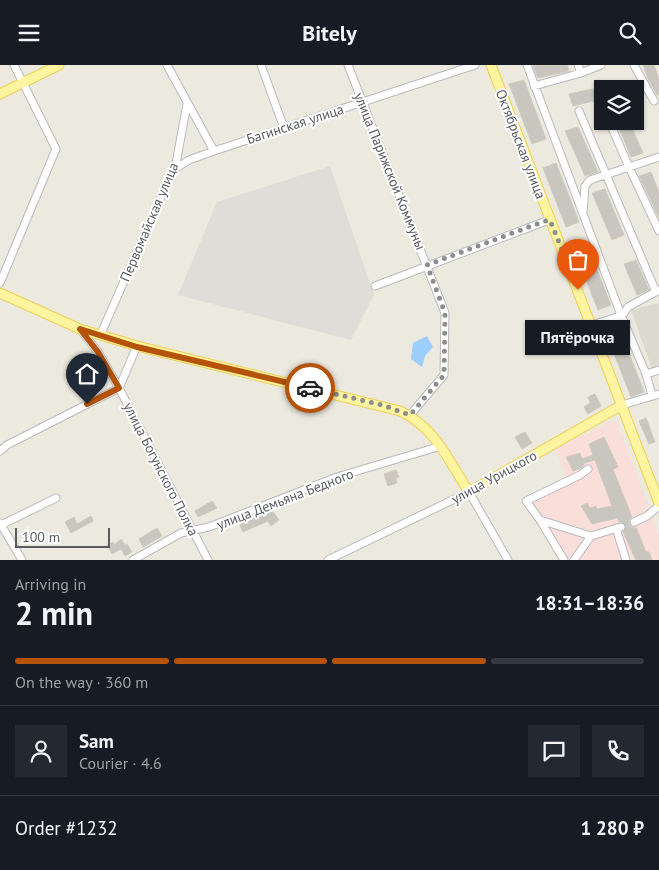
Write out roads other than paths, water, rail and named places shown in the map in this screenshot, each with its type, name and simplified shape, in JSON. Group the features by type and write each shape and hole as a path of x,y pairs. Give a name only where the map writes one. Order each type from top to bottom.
{"main road":[{"path":"0,93 59,65"},
{"name":"Октябрьская улица","path":"491,65 659,504"},
{"path":"0,293 100,336 137,347 382,405 410,415 427,429 441,447 469,492"},
{"name":"улица Урицкого","path":"469,492 622,405"}],"street":[{"path":"0,283 56,149 14,65"},
{"path":"167,65 214,151"},
{"path":"261,65 284,128"},
{"name":"улица Парижской Коммуны","path":"348,65 445,313 444,375 410,415"},
{"name":"Багинская улица","path":"175,169 189,160 214,151 475,65"},
{"path":"527,65 621,315 656,394"},
{"path":"578,65 581,73"},
{"path":"534,86 602,65"},
{"path":"634,65 654,101"},
{"name":"Первомайская улица","path":"100,336 167,183 175,169 187,104"},
{"path":"579,111 657,291 628,307 621,315 592,325"},
{"path":"614,130 659,231"},
{"path":"582,215 585,186 590,180 659,157"},
{"path":"375,286 550,220"},
{"name":"улица Богунского Полка","path":"80,329 98,352 119,388 208,560"},
{"path":"0,451 7,445 119,388 137,347"},
{"path":"646,374 659,370"},
{"name":"улица Урицкого","path":"622,405 656,394"},
{"name":"улица Демьяна Бедного","path":"133,560 181,533 209,527 337,477 441,447"},
{"path":"564,560 526,501 580,475 588,469"},
{"path":"469,492 508,560"},
{"name":"улица Урицкого","path":"328,560 469,492"},
{"path":"22,560 0,524 56,498"},
{"path":"634,521 647,516 659,504"},
{"path":"540,520 590,535 619,527 626,560"},
{"path":"574,560 590,535"}],"water":[{"path":"427,336 433,347 425,356 422,367 411,359 413,343"}],"tunnel":[{"path":"621,527 634,522"}],"place":[{"name":"Пятёрочка","path":"578,290"}]}
